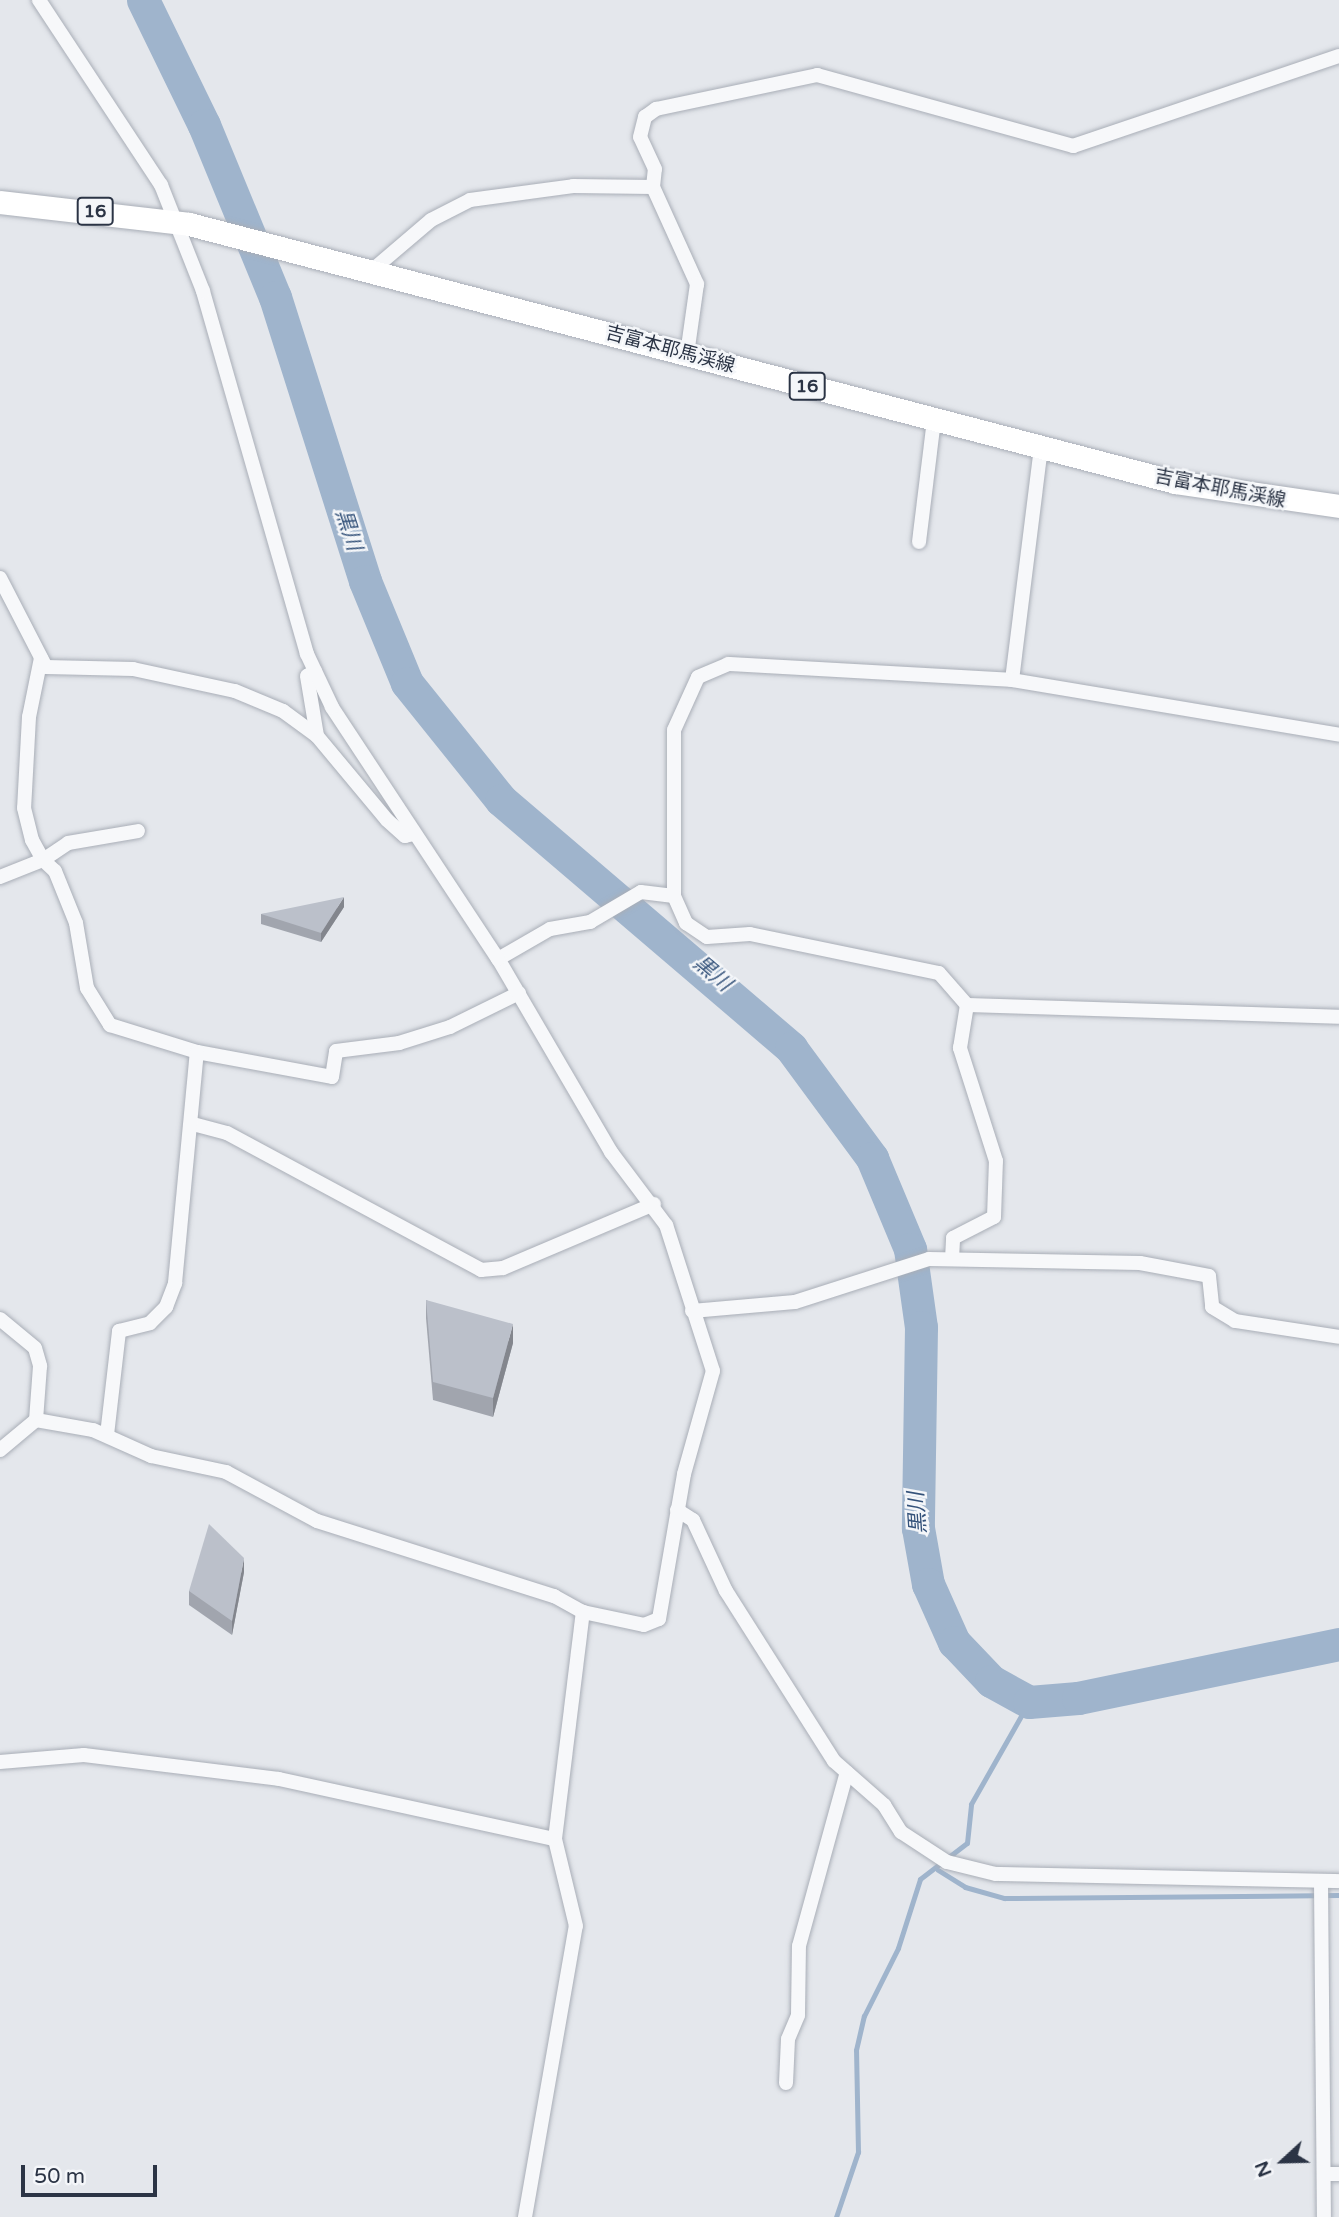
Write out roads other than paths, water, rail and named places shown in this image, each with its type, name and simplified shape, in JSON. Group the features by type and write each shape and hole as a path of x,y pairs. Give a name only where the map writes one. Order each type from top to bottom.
{"main road":[{"name":"吉富本耶馬渓線","path":"0,202 182,223 1208,490 1339,506"}],"street":[{"path":"36,1420 107,1435 151,1456 226,1472 317,1521 554,1596 583,1612 644,1625 659,1619 677,1510 713,1371 654,1204 611,1152 519,993 414,834 315,671 182,223 106,93 39,0"},
{"path":"687,354 697,284 653,187 655,169 640,137 645,117 656,109 817,75 1073,146 1339,56"},
{"path":"370,272 431,220 470,200 573,186 653,187"},
{"path":"919,542 934,419"},
{"path":"1012,681 1041,447"},
{"path":"0,578 46,667 104,665 235,691 283,711 317,736 387,820 405,836 414,834"},
{"path":"41,658 29,717 24,808 43,860 55,871 76,923 87,988 110,1025 197,1052 332,1077 336,1051 399,1043 450,1027 519,993"},
{"path":"1339,735 1012,681 728,664 710,669 690,687 674,730 674,895 686,923 708,937 750,934 939,973 967,1005 1339,1017"},
{"path":"315,671 307,676 317,736"},
{"path":"0,877 43,860 68,843 138,831"},
{"path":"498,959 550,929 590,922 641,892 674,895"},
{"path":"952,1259 953,1238 985,1227 994,1217 996,1161 960,1048 967,1005"},
{"path":"107,1435 119,1331 150,1323 166,1307 175,1283 175,1235 193,1124 197,1052"},
{"path":"193,1124 228,1133 481,1270 503,1268 654,1204"},
{"path":"692,1311 795,1302 929,1259 1140,1263 1203,1274 1211,1280 1217,1314 1339,1337"},
{"path":"0,1319 35,1348 40,1366 36,1420 0,1450"},
{"path":"677,1510 693,1520 726,1591 847,1772 884,1805 901,1832 978,1873 1339,1881"},
{"path":"525,2217 576,1926 555,1839 583,1612"},
{"path":"0,1762 84,1755 254,1775 328,1786 555,1839"},
{"path":"786,2083 789,2039 798,2015 799,1946 847,1772"},
{"path":"1321,1882 1332,2174 1324,2217"}],"waterway":[{"name":"黒川","path":"143,0 204,125 275,297 365,581 407,683 501,800 791,1048 872,1158 910,1249 921,1327 918,1528 928,1584 954,1642 991,1681 1029,1702 1078,1698 1339,1644"},
{"path":"836,2217 858,2152 856,2050 864,2016 898,1948 920,1879 967,1843 971,1804 1029,1702"},
{"path":"938,1870 965,1887 1004,1898 1339,1895"}]}
